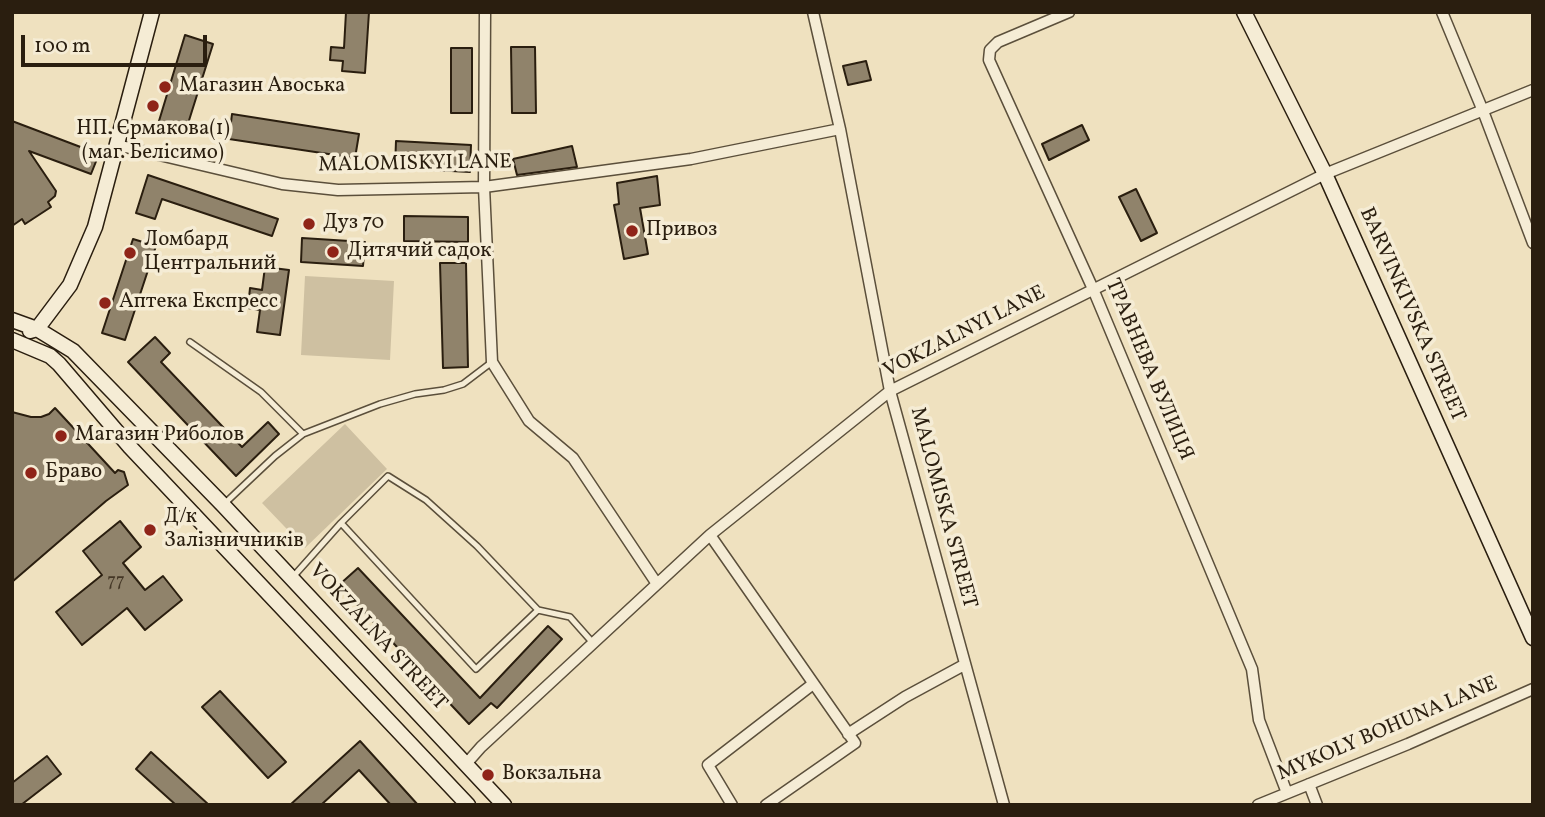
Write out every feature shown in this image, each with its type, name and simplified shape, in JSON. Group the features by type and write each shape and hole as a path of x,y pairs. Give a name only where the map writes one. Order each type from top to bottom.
{"street":[{"path":"12,339 37,329 70,285 75,274 95,227 152,12"},
{"path":"485,12 484,187 492,362 529,421 573,458 657,584"},
{"name":"MALOMISKA STREET","path":"813,12 840,129 891,391 1004,805"},
{"name":"ТРАВНЕВА ВУЛИЦЯ","path":"1069,12 998,42 993,45 989,60 1093,289 1252,669 1259,720 1287,793"},
{"name":"BARVINKIVSKA STREET","path":"1244,12 1325,174 1533,638"},
{"path":"1442,12 1533,243"},
{"name":"VOKZALNYI LANE","path":"466,764 481,747 710,535 891,391 1325,174 1533,90"},
{"name":"MALOMISKYI LANE","path":"117,145 282,184 338,190 484,187 691,159 840,129"},
{"name":"VOKZALNA STREET","path":"12,320 37,329 73,351 223,505 504,805"},
{"path":"12,339 50,356 59,364 130,447 468,805"},
{"path":"710,535 851,738"},
{"path":"766,805 905,697 964,665"},
{"path":"732,805 708,765 813,684"},
{"name":"MYKOLY BOHUNA LANE","path":"1258,805 1533,690"},
{"path":"1308,784 1317,805"}],"lane":[{"path":"190,342 261,392 303,434"},
{"path":"223,505 275,456 303,434 380,404 463,384 492,362"},
{"path":"292,578 388,476 434,507 477,546 538,610 570,618 593,644"},
{"path":"341,523 476,669 538,610"}],"shaded area":[{"path":"305,276 394,281 390,360 301,355"},
{"path":"345,424 387,469 305,548 262,503"}],"building":[{"path":"346,12 369,12 365,73 342,71 343,61 330,60 331,47 344,48"},
{"path":"185,35 213,44 186,130 159,121"},
{"path":"511,47 535,47 536,113 512,113"},
{"path":"451,48 472,48 472,113 451,113"},
{"path":"866,61 871,80 848,85 843,66"},
{"path":"232,114 359,134 355,158 229,139"},
{"path":"12,121 99,154 91,174 29,151 56,191 55,196 48,202 51,207 25,224 22,219 12,226"},
{"path":"1082,125 1089,140 1049,160 1042,144"},
{"path":"396,141 471,145 470,172 395,168"},
{"path":"572,146 577,167 517,175 513,159"},
{"path":"148,175 278,219 272,236 162,199 155,219 136,213"},
{"name":"Привоз","path":"657,176 660,205 640,208 648,254 624,259 614,205 619,204 617,183"},
{"path":"1136,189 1157,233 1141,241 1119,197"},
{"path":"404,216 468,217 468,242 404,241"},
{"name":"Дитячий садок","path":"302,238 365,242 363,266 301,262"},
{"path":"133,239 156,246 125,340 102,333"},
{"path":"440,263 466,263 468,367 443,368"},
{"path":"265,267 289,270 280,335 257,332 260,310 248,308 250,288 262,290"},
{"path":"155,337 170,353 161,362 242,447 268,422 279,434 236,476 128,362"},
{"path":"55,408 115,473 118,470 124,472 128,485 12,582 12,412 41,417"},
{"path":"120,521 141,547 123,563 145,590 163,576 182,600 145,630 127,608 82,645 56,612 102,575 83,551"},
{"path":"358,568 480,698 548,626 562,639 497,708 491,703 469,724 339,585"},
{"path":"220,691 286,762 268,778 202,707"},
{"path":"360,741 418,805 391,805 359,770 321,805 290,805"},
{"path":"151,752 209,805 176,805 136,769"},
{"path":"47,756 61,774 21,805 12,805 12,783"}],"place":[{"name":"Магазин Авоська","path":"165,87"},
{"name":"НП. Єрмакова(1) (маг. Белісимо)","path":"153,106"},
{"name":"Дуз 70","path":"309,224"},
{"name":"Привоз","path":"632,231"},
{"name":"Дитячий садок","path":"333,252"},
{"name":"Ломбард Центральний","path":"130,253"},
{"name":"Аптека Експресс","path":"105,303"},
{"name":"Магазин Риболов","path":"61,436"},
{"name":"Браво","path":"31,473"},
{"name":"Д/к Залізничників","path":"150,530"},
{"name":"Вокзальна","path":"488,775"}]}
